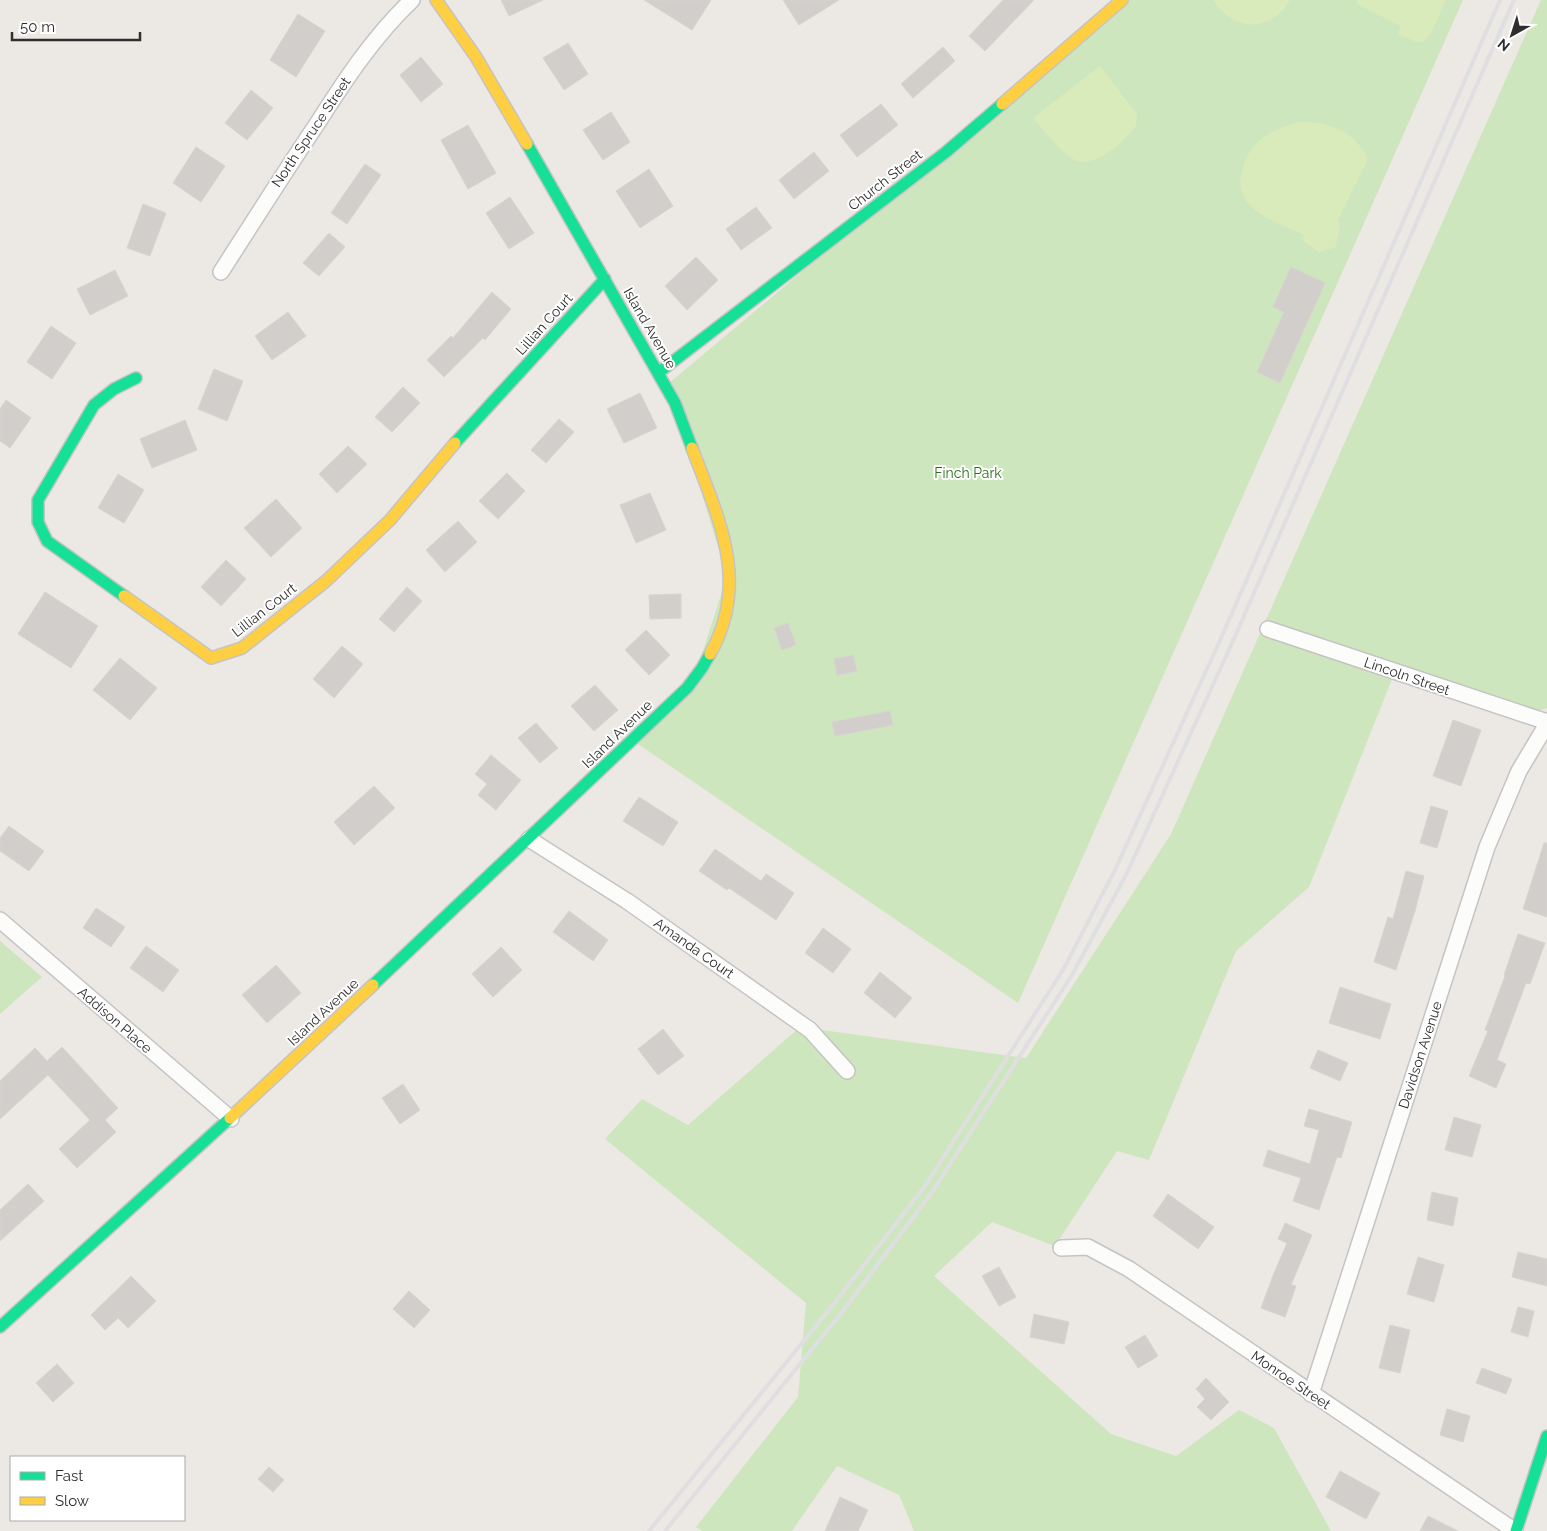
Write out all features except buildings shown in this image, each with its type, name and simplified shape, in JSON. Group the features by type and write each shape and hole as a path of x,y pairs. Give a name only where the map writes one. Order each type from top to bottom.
{"street":[{"name":"North Spruce Street","path":"222,272 272,191 347,78 390,20 412,0"},
{"name":"Island Avenue","path":"0,1326 231,1119 687,688 702,668 715,645 725,618 729,592 729,566 726,543 719,519 675,403 476,57 436,0"},
{"name":"Church Street","path":"658,373 946,152 1122,0"},
{"name":"Lillian Court","path":"136,378 121,383 94,405 38,500 36,516 40,530 47,541 211,658 242,648 326,581 390,520 460,438 605,279"},
{"name":"Lincoln Street","path":"1268,629 1547,723"},
{"name":"Davidson Avenue","path":"1311,1394 1487,847 1519,771 1547,723"},
{"name":"Amanda Court","path":"529,839 627,901 810,1030 847,1071"},
{"name":"Addison Place","path":"0,920 231,1119"},
{"name":"Monroe Street","path":"1061,1248 1088,1247 1129,1270 1516,1531"},
{"path":"1516,1531 1547,1436"}],"green space":[{"name":"Finch Park","path":"1126,0 1463,0 1018,1003 638,744 692,685 727,576 668,384"},
{"path":"1213,0 1290,0 1282,11 1272,18 1262,23 1252,24 1241,23 1231,18"},
{"path":"1357,0 1446,0 1432,31 1425,41 1416,42 1398,34 1401,26 1357,4"},
{"path":"1541,0 1547,0 1547,708 1521,718 1393,677 1309,887 1236,951 1149,1160 1117,1151 1055,1246 992,1222 934,1276 1111,1434 1176,1456 1239,1410 1274,1428 1331,1531 914,1531 899,1495 837,1466 792,1531 702,1531 696,1527 798,1397 806,1303 605,1139 642,1099 688,1125 800,1027 1026,1058 1171,834"},
{"path":"1100,66 1137,114 1136,126 1124,140 1107,153 1088,161 1079,161 1071,158 1062,150 1033,118"},
{"path":"1298,122 1320,123 1339,129 1356,141 1368,159 1338,220 1340,225 1336,247 1319,252 1303,241 1304,235 1259,213 1248,203 1241,188 1242,170 1254,146 1273,131"},
{"path":"0,941 42,977 0,1014"}],"railway":[{"path":"649,1531 833,1305 925,1186 1063,970 1115,870 1222,636 1500,0"},
{"path":"665,1531 842,1312 932,1192 1072,975 1127,873 1233,641 1514,0"}],"traffic: fast":[{"path":"658,373 946,152 1002,104"},
{"path":"527,144 675,403 692,448"},
{"path":"455,443 605,279"},
{"path":"124,596 47,541 38,522 38,500 94,405 114,389 136,378"},
{"path":"373,985 687,688 710,654"},
{"path":"0,1327 230,1118"},
{"path":"1516,1531 1547,1436"}],"traffic: slow":[{"path":"436,0 476,57 527,144"},
{"path":"1002,104 1122,0"},
{"path":"124,596 211,658 242,648 326,581 390,520 455,443"},
{"path":"692,448 720,525 729,575 728,601 722,627 710,654"},
{"path":"230,1118 373,985"}]}
